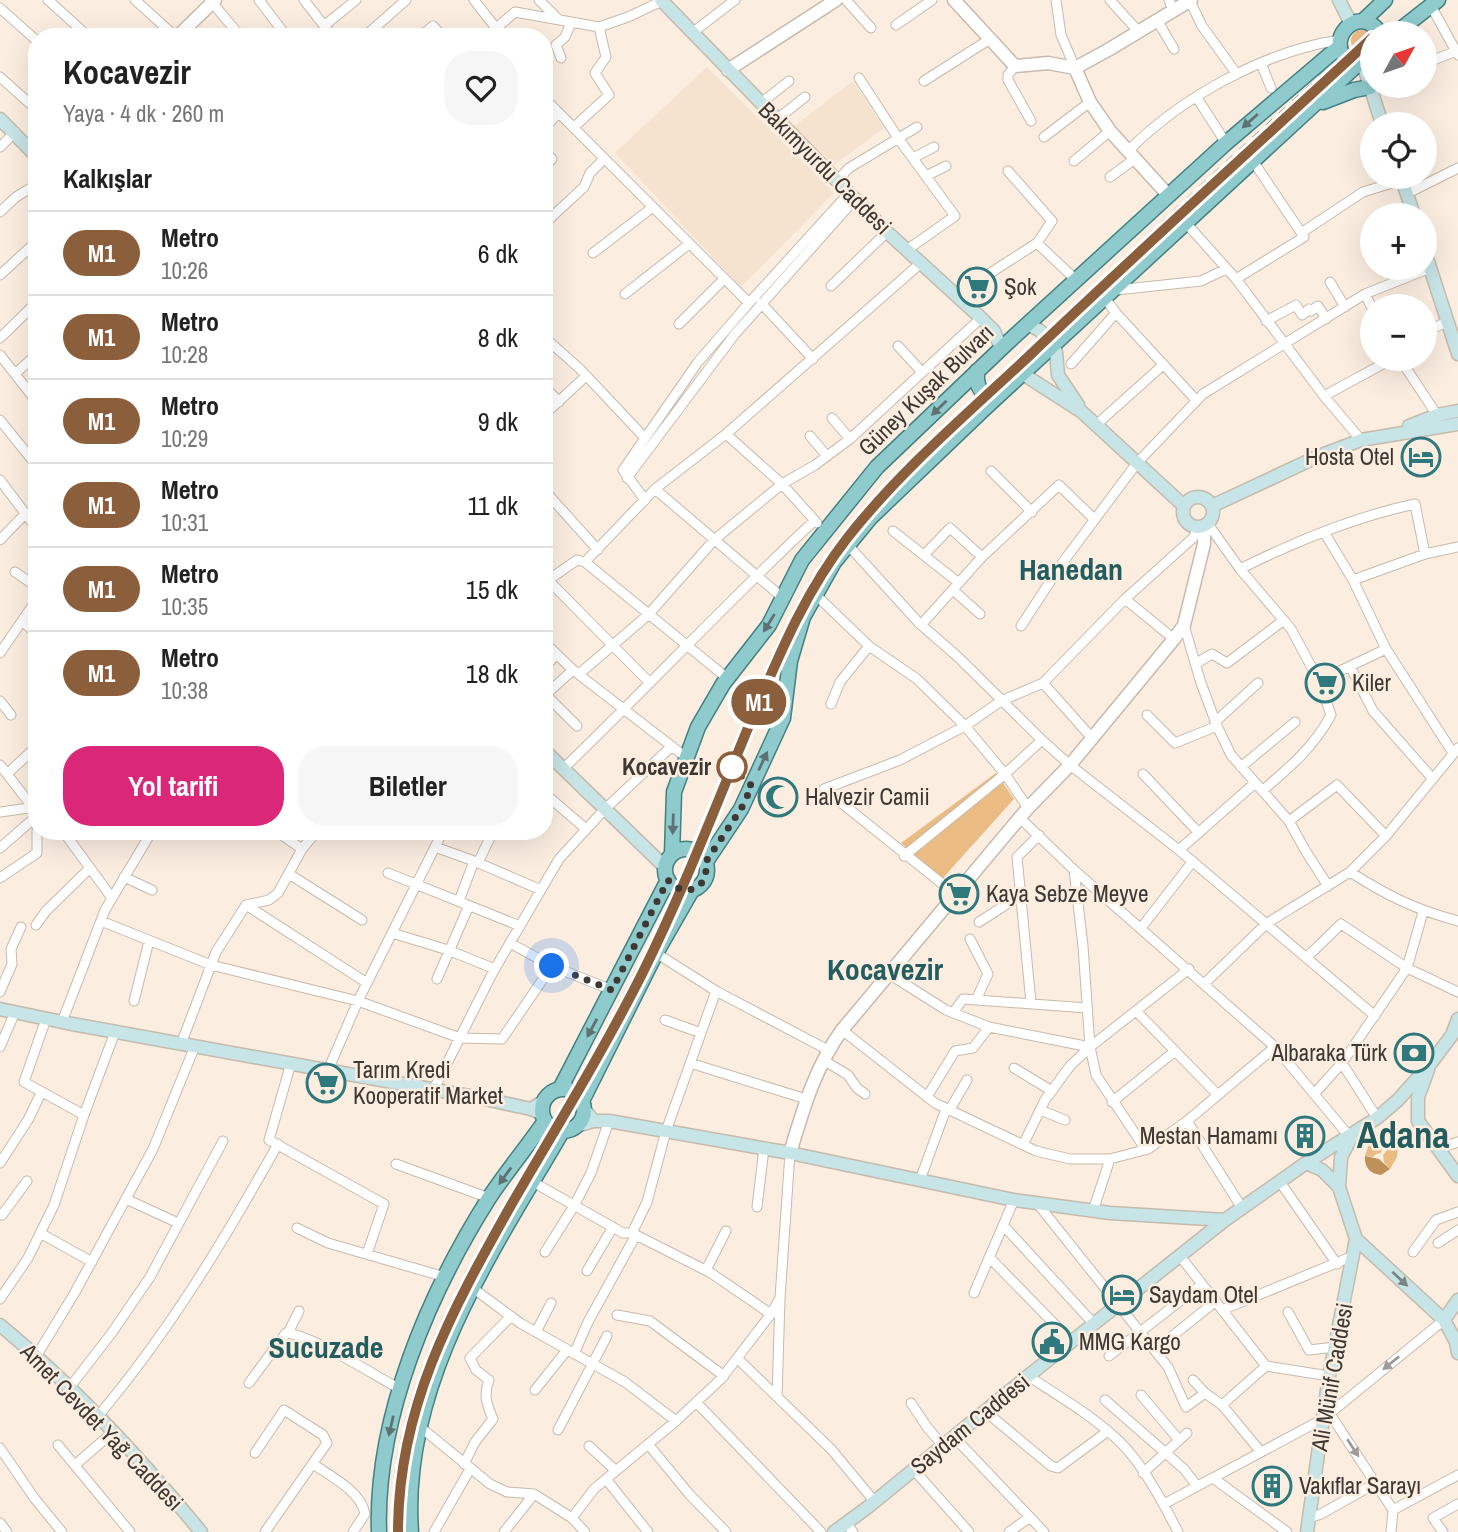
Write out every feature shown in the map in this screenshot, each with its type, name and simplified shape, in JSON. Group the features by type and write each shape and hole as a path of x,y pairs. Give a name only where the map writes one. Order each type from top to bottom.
{"main road":[{"path":"1339,0 1360,24"},
{"name":"Güney Kuşak Bulvarı","path":"560,1089 612,990 668,867 674,792 698,727 727,678 769,625 802,560 877,467 1006,343 1340,43 1346,28 1357,23 1385,0"},
{"name":"Bakımyurdu Caddesi","path":"661,1 887,232 1006,343"},
{"path":"1411,21 1434,3"},
{"path":"1340,43 1346,58 1360,62"},
{"path":"705,863 741,809 783,718 790,661 803,617 834,562 870,518 1253,161 1360,66"},
{"path":"1312,108 1354,90 1360,90"},
{"path":"0,119 28,146"},
{"path":"1406,189 1411,203"},
{"path":"1434,280 1458,354"},
{"path":"1027,324 1039,330 1053,346 1058,375 1082,412"},
{"path":"977,372 979,389 985,397 995,399"},
{"path":"1023,374 1082,412 1184,506 1186,521 1203,526 1213,516 1212,506 1206,499 1196,497 1184,506"},
{"path":"1393,434 1437,415 1458,411"},
{"path":"1212,506 1306,461 1361,440 1458,424"},
{"path":"553,759 604,810 668,867 678,890 692,890"},
{"path":"411,1532 409,1501 419,1426 432,1380 448,1339 533,1182 570,1128 583,1115 582,1105 656,953 692,890 703,882 707,870 702,857 691,850 678,851 668,867"},
{"path":"0,1009 541,1111 556,1129 594,1121 609,1121 790,1153 1014,1200 1093,1211 1225,1220"},
{"path":"1458,1019 1455,1036 1431,1063 1418,1097 1418,1121 1458,1176"},
{"name":"Saydam Caddesi","path":"834,1532 849,1528 875,1502 985,1411 1225,1220 1306,1163 1377,1118 1398,1100 1431,1063"},
{"path":"379,1532 378,1516 385,1451 404,1371 445,1277 548,1095 560,1089 573,1092 594,1121"},
{"path":"1339,1187 1341,1157 1352,1135"},
{"path":"1306,1163 1322,1170 1339,1187"},
{"name":"Ali Münif Caddesi","path":"1307,1532 1327,1416 1329,1376 1356,1239 1339,1187"},
{"path":"1356,1239 1444,1320 1456,1342 1458,1353"},
{"path":"1444,1320 1458,1300"},
{"name":"Amet Cevdet Yağ Caddesi","path":"0,1325 70,1387 156,1476 201,1532"}],"street":[{"path":"48,0 79,28"},
{"path":"135,0 166,28"},
{"path":"259,0 280,28"},
{"path":"304,0 327,28"},
{"path":"325,25 356,0"},
{"path":"374,28 406,0"},
{"path":"474,0 496,28 515,12 599,27 661,1"},
{"path":"539,0 558,19"},
{"path":"692,33 735,0"},
{"path":"727,70 836,0"},
{"path":"846,0 871,28"},
{"path":"897,25 932,0"},
{"path":"954,0 1015,66"},
{"path":"1056,0 1061,35 1090,102 1110,131 1168,195"},
{"path":"1110,0 1138,32"},
{"path":"1015,66 1048,63 1075,68 1157,20 1171,5 1190,0 1202,26 1236,73"},
{"path":"194,28 213,1 234,28"},
{"path":"1434,3 1457,53 1437,60"},
{"path":"0,8 28,33"},
{"path":"1157,20 1174,49"},
{"path":"561,58 556,45 565,37 571,23"},
{"path":"574,127 609,95 595,73 606,57 599,27"},
{"path":"924,81 990,39"},
{"path":"1110,177 1132,154 1150,129 1236,73 1321,42 1340,43"},
{"path":"1261,63 1272,88"},
{"path":"1015,66 1008,80 1031,121"},
{"path":"0,77 28,102"},
{"path":"859,78 898,138 955,216 907,250"},
{"path":"761,103 789,81"},
{"path":"776,120 805,97"},
{"path":"1197,98 1226,143"},
{"path":"1044,137 1090,102"},
{"path":"553,108 749,303"},
{"path":"553,119 558,113"},
{"path":"837,181 849,168 917,127"},
{"path":"1074,161 1110,131"},
{"path":"0,147 15,132"},
{"path":"913,158 934,147"},
{"path":"553,216 584,187 590,173 604,159"},
{"path":"1236,279 1304,237 1253,161"},
{"path":"926,176 946,166"},
{"path":"1408,194 1458,168"},
{"path":"956,295 1037,243 1052,221 1008,171"},
{"path":"1301,233 1371,189"},
{"path":"0,212 28,190"},
{"path":"645,500 623,470 698,362 749,303 852,196"},
{"path":"627,478 686,397 761,303 852,196"},
{"path":"593,253 653,207"},
{"path":"1186,223 1236,279 1324,396 1361,440"},
{"path":"831,286 887,232"},
{"path":"1037,243 1076,280"},
{"path":"625,294 689,244"},
{"path":"0,275 28,249"},
{"path":"585,562 655,489 726,434 922,262"},
{"path":"1196,400 1115,313 1109,294 1201,281 1226,269"},
{"path":"679,324 724,279"},
{"path":"1367,294 1401,280"},
{"path":"1330,282 1345,307"},
{"path":"1021,626 1094,519 1138,463 1196,400 1360,298"},
{"path":"761,303 813,359"},
{"path":"1266,321 1296,305 1302,314 1318,306 1326,319"},
{"path":"0,338 28,311"},
{"path":"1071,364 1115,313"},
{"path":"553,690 615,645 648,614 715,540 782,484 849,439 981,317"},
{"path":"1437,326 1447,322"},
{"path":"553,345 645,438"},
{"path":"898,346 922,372"},
{"path":"0,355 28,390"},
{"path":"16,373 28,362"},
{"path":"1096,425 1163,365"},
{"path":"1324,396 1370,371"},
{"path":"1408,371 1437,415"},
{"path":"553,407 586,376"},
{"path":"553,396 559,402"},
{"path":"832,418 849,439"},
{"path":"0,420 28,455"},
{"path":"726,434 782,484 825,531"},
{"path":"810,436 827,456"},
{"path":"991,471 1032,512"},
{"path":"1,484 28,518"},
{"path":"921,625 982,557 1059,485 1094,519"},
{"path":"655,489 783,598"},
{"path":"553,499 598,550"},
{"path":"1240,569 1324,531 1374,513 1415,504 1425,554"},
{"path":"0,540 25,514"},
{"path":"563,769 626,709 686,644 814,520"},
{"path":"1179,850 1303,755 1320,735 1331,715 1319,681 1291,629 1203,526"},
{"path":"955,894 904,856 824,789 900,760 965,726 1001,701 1043,683 1125,599 1203,526"},
{"path":"777,1397 780,1298 790,1153 806,1099 825,1055 842,1030 955,894 1024,813 1070,765 1174,639 1184,625 1204,544 1203,526"},
{"path":"924,555 950,528 982,557"},
{"path":"893,531 924,555 980,614"},
{"path":"1205,983 1267,923 1350,872 1386,836 1455,750 1386,649 1353,580 1324,531"},
{"path":"848,545 921,625 958,657 1042,740 1193,861 1375,1016"},
{"path":"1353,580 1425,554 1458,547"},
{"path":"553,576 577,560 585,562 727,678"},
{"path":"15,572 28,581"},
{"path":"553,587 615,645 650,683"},
{"path":"816,595 869,646 917,679 965,726 1005,774 1024,813 1039,835 1074,870 1275,1047 1352,1135"},
{"path":"1125,599 1174,639"},
{"path":"0,653 28,612"},
{"path":"1195,664 1212,654 1227,663 1284,620"},
{"path":"22,621 28,626"},
{"path":"1184,625 1216,724 1231,755 1289,821 1328,886"},
{"path":"831,704 841,682 869,646"},
{"path":"1319,681 1386,649"},
{"path":"553,651 687,758"},
{"path":"553,658 556,654"},
{"path":"1351,668 1373,711 1432,778"},
{"path":"1043,683 1092,738"},
{"path":"1147,715 1175,743 1216,724 1258,683"},
{"path":"0,701 11,715"},
{"path":"553,704 577,726"},
{"path":"1241,767 1295,722"},
{"path":"904,856 1005,774 1042,740"},
{"path":"434,1089 495,969 559,859 604,810 673,746"},
{"path":"7,774 28,754"},
{"path":"0,765 28,799"},
{"path":"1143,774 1199,833"},
{"path":"1289,821 1337,785 1386,836"},
{"path":"553,801 586,830"},
{"path":"0,812 28,805"},
{"path":"0,848 28,831"},
{"path":"1031,1003 1017,857 1039,835"},
{"path":"0,878 37,853 36,840"},
{"path":"70,840 112,898"},
{"path":"62,1022 101,921 147,840"},
{"path":"289,840 302,849"},
{"path":"181,1044 216,952 246,905 269,900 278,893 310,840"},
{"path":"328,1070 358,1001 438,840"},
{"path":"459,901 488,840"},
{"path":"435,847 541,890"},
{"path":"1141,928 1193,861"},
{"path":"36,925 90,868"},
{"path":"1074,870 1083,946 1090,1047 1096,1075 1146,1150"},
{"path":"1350,872 1395,900 1423,912 1458,921"},
{"path":"388,873 520,926"},
{"path":"289,874 362,920"},
{"path":"124,877 152,890"},
{"path":"979,922 1021,895"},
{"path":"246,905 367,984"},
{"path":"437,979 467,911"},
{"path":"1314,1094 1342,1063 1407,968 1423,912"},
{"path":"101,921 211,965 358,1001 460,1038 502,1039 552,966"},
{"path":"1306,958 1341,924 1407,968 1458,992"},
{"path":"0,992 12,964 11,949 21,927"},
{"path":"392,933 448,950 495,969"},
{"path":"970,939 988,974 976,1000"},
{"path":"134,1000 149,941"},
{"path":"510,943 552,966 612,990"},
{"path":"656,953 825,1055 865,1094"},
{"path":"1023,1144 1052,1091 1070,1066 1189,969"},
{"path":"889,974 953,1013 989,1027 1090,1047"},
{"path":"535,1390 570,1352 634,1234 647,1202 666,1131 716,991"},
{"path":"953,1013 963,999 1087,1008"},
{"path":"0,1047 15,1012"},
{"path":"1137,1012 1218,1095"},
{"path":"46,1019 24,1082 84,1115"},
{"path":"665,1020 701,1033"},
{"path":"927,1097 955,1051 974,1048 989,1027"},
{"path":"842,1030 927,1097 948,1110 1036,1151 1070,1159 1110,1159 1146,1150 1186,1121 1275,1047"},
{"path":"0,1299 28,1258 54,1205 115,1032"},
{"path":"37,1355 92,1262 153,1149 195,1046"},
{"path":"1112,1102 1175,1051"},
{"path":"291,1063 269,1140 384,1204 367,1254"},
{"path":"690,1063 806,1099"},
{"path":"1342,1063 1377,1118"},
{"path":"1014,1068 1052,1091"},
{"path":"920,1180 948,1110 967,1080"},
{"path":"0,1163 28,1120 41,1093"},
{"path":"1041,1110 1065,1120"},
{"path":"545,1252 591,1173 609,1121"},
{"path":"1186,1121 1242,1208"},
{"path":"70,1387 150,1277 223,1141"},
{"path":"1438,1149 1458,1142"},
{"path":"98,1416 136,1371 174,1318 278,1144"},
{"path":"757,1207 764,1148"},
{"path":"1093,1211 1110,1159"},
{"path":"396,1164 489,1198"},
{"path":"0,1214 2,1215 27,1181"},
{"path":"533,1182 623,1233 634,1234 706,1270 771,1314"},
{"path":"1280,1182 1337,1264"},
{"path":"126,1199 178,1223"},
{"path":"974,1293 1014,1200"},
{"path":"1037,1203 1168,1367 1186,1407 1205,1393"},
{"path":"1413,1252 1436,1220 1458,1212"},
{"path":"1003,1225 1094,1324"},
{"path":"587,1270 613,1227"},
{"path":"297,1228 328,1243 445,1277"},
{"path":"1438,1243 1458,1230"},
{"path":"706,1270 726,1231"},
{"path":"40,1233 92,1262"},
{"path":"1180,1256 1266,1366 1329,1376"},
{"path":"1154,1350 1219,1306 1353,1256"},
{"path":"989,1257 1072,1342"},
{"path":"1109,1356 1202,1284"},
{"path":"474,1289 536,1332 625,1382 676,1421"},
{"path":"572,1518 594,1489 676,1421 724,1376 780,1298"},
{"path":"536,1332 551,1303"},
{"path":"249,1384 288,1334 299,1311"},
{"path":"1288,1312 1309,1350 1335,1347"},
{"path":"617,1315 650,1321 724,1376"},
{"path":"435,1532 467,1467 475,1442 493,1419 485,1400 488,1380 471,1364 470,1359 511,1316"},
{"path":"1164,1504 1327,1416 1444,1320"},
{"path":"288,1334 318,1344 400,1389"},
{"path":"558,1430 607,1336"},
{"path":"737,1358 831,1449 875,1502"},
{"path":"1222,1405 1266,1366"},
{"path":"1028,1376 1068,1401 1123,1444 1164,1504 1178,1532"},
{"path":"1193,1380 1222,1405 1261,1452"},
{"path":"1141,1395 1179,1440"},
{"path":"1105,1400 1184,1469 1197,1486"},
{"path":"696,1402 821,1532"},
{"path":"911,1403 943,1446"},
{"path":"255,1453 284,1410 323,1435 327,1443 265,1532"},
{"path":"985,1411 1051,1466 1058,1468 1108,1431"},
{"path":"1327,1416 1393,1510 1391,1532"},
{"path":"419,1426 489,1484 507,1492 534,1494 572,1518 585,1532"},
{"path":"75,1465 113,1432"},
{"path":"1143,1474 1187,1433"},
{"path":"954,1437 1044,1532"},
{"path":"648,1444 690,1495 726,1532"},
{"path":"58,1445 130,1532"},
{"path":"589,1446 616,1471"},
{"path":"0,1448 35,1499 62,1532"},
{"path":"313,1464 353,1493 363,1506 365,1514 353,1532"},
{"path":"914,1470 969,1532"},
{"path":"1393,1510 1458,1475"},
{"path":"1213,1478 1287,1532"},
{"path":"606,1479 648,1532"},
{"path":"1309,1518 1376,1483"},
{"path":"504,1532 534,1494"},
{"path":"1443,1532 1433,1518 1458,1504"},
{"path":"1009,1532 1030,1517"},
{"path":"0,1523 7,1532"}],"shaded area":[{"path":"1358,31 1360,52 1354,49 1351,41 1354,33"},
{"path":"707,67 834,193 741,287 615,153"},
{"path":"853,81 884,128 834,165 793,127"},
{"path":"996,773 1014,799 942,879 901,843"},
{"path":"1386,1126 1381,1153 1373,1157 1365,1156 1369,1144"},
{"path":"1399,1135 1397,1157 1390,1169 1384,1162 1383,1155"},
{"path":"1365,1156 1379,1159 1390,1169 1381,1175 1374,1173 1367,1167"}],"railway":[{"path":"392,1532 394,1486 401,1442 412,1399 444,1317 636,971 680,877 766,669 800,599 827,555 862,510 927,442 1334,64"}],"metro line":[{"name":"M1","path":"398,1532 401,1479 411,1426 436,1347 480,1260 641,976 800,610 821,575 846,539 903,474 1360,49"}],"place":[{"name":"Şok","path":"977,287"},
{"name":"Hosta Otel","path":"1421,457"},
{"name":"Kiler","path":"1325,683"},
{"name":"Kocavezir","path":"732,767"},
{"name":"Halvezir Camii","path":"778,797"},
{"name":"Kaya Sebze Meyve","path":"959,894"},
{"name":"Albaraka Türk","path":"1414,1053"},
{"name":"Tarım Kredi Kooperatif Market","path":"326,1083"},
{"name":"Mestan Hamamı","path":"1305,1136"},
{"name":"Saydam Otel","path":"1122,1295"},
{"name":"MMG Kargo","path":"1052,1342"},
{"name":"Vakıflar Sarayı","path":"1272,1486"}],"district":[{"name":"Hanedan","path":"1071,570"},
{"name":"Kocavezir","path":"885,970"},
{"name":"Adana","path":"1403,1135"},
{"name":"Sucuzade","path":"326,1348"}],"route":[{"path":"552,966 612,990 668,880 678,890 685,891 692,890 703,882 707,870 705,863 741,809 752,786 732,767"}]}
